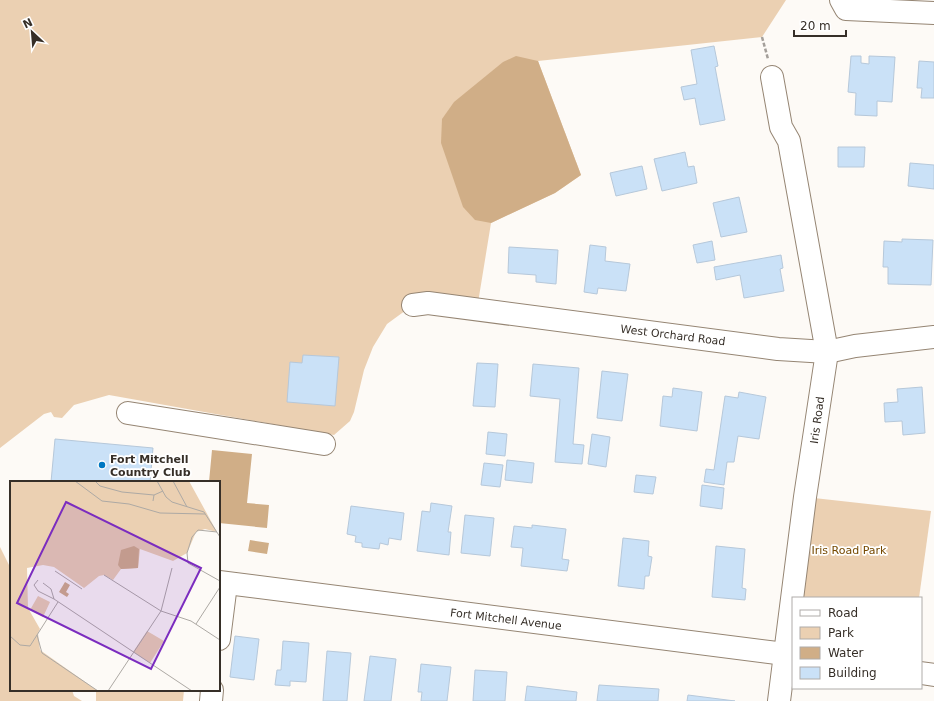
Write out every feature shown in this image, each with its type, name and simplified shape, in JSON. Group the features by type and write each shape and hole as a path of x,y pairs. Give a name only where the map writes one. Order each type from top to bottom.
{"street":[{"path":"841,0 846,9 934,13"},
{"name":"Iris Road","path":"772,77 781,127 789,141 826,352 795,597"},
{"name":"West Orchard Road","path":"413,305 428,303 778,349 826,352 855,346 934,337"},
{"path":"128,413 324,444"},
{"path":"220,625 223,583"},
{"name":"Fort Mitchell Avenue","path":"223,583 788,655"},
{"name":"Iris Road","path":"779,701 788,655 792,623"},
{"path":"922,673 934,674"},
{"path":"211,701 212,691"}],"green space":[{"path":"0,0 786,0 762,37 538,61 581,175 555,193 491,223 477,309 413,305 387,324 373,347 364,370 354,412 350,421 334,435 109,395 74,405 62,418 54,417 51,412 44,414 0,448"},
{"name":"Iris Road Park","path":"805,497 931,511 919,597 793,597"},
{"path":"0,547 10,567 10,691 72,691 74,696 82,701 0,701"},
{"path":"96,691 184,691 183,701 96,701"}],"water":[{"path":"516,56 538,61 581,175 555,193 491,223 475,220 463,207 441,143 442,119 454,102 503,62"},
{"path":"212,450 252,454 247,503 269,505 267,528 220,523 220,481 209,481"},
{"path":"250,540 269,543 267,554 248,551"}],"building":[{"path":"714,46 718,66 715,67 725,120 700,125 695,98 684,100 681,87 697,84 691,50"},
{"path":"851,56 861,56 861,63 869,64 869,56 895,57 892,102 877,101 877,116 855,115 856,93 848,92"},
{"path":"919,61 934,62 934,98 921,98 922,88 917,88"},
{"path":"838,147 865,147 864,167 838,167"},
{"path":"685,152 688,167 694,166 697,183 662,191 654,159"},
{"path":"910,163 934,165 934,189 908,186"},
{"path":"642,166 647,189 616,196 610,173"},
{"path":"739,197 747,232 721,237 713,203"},
{"path":"902,239 933,240 931,285 888,284 888,267 883,267 884,241 902,242"},
{"path":"712,241 715,260 697,263 693,245"},
{"path":"590,245 606,247 605,261 630,264 626,291 598,288 597,294 584,292"},
{"path":"509,247 558,250 556,284 536,282 536,275 508,273"},
{"path":"781,255 783,268 780,269 784,291 744,298 740,275 716,280 714,267"},
{"path":"303,355 339,357 335,406 287,402 290,362 302,363"},
{"path":"477,363 498,364 495,407 473,406"},
{"path":"533,364 579,368 573,444 584,445 582,464 555,462 560,399 530,396"},
{"path":"602,371 628,374 622,421 597,418"},
{"path":"922,387 925,433 903,435 902,421 885,422 884,403 898,402 897,389"},
{"path":"673,388 702,392 697,431 660,426 663,396 672,397"},
{"path":"739,392 766,397 759,439 738,436 734,462 727,462 724,485 704,482 706,469 714,470 725,396 738,398"},
{"path":"488,432 507,434 505,456 486,454"},
{"path":"592,434 610,437 606,467 588,464"},
{"name":"Fort Mitchell Country Club","path":"55,439 153,448 150,481 51,481"},
{"path":"507,460 534,463 532,483 505,480"},
{"path":"484,463 503,465 500,487 481,485"},
{"path":"636,475 656,477 653,494 634,492"},
{"path":"702,485 724,488 722,509 700,506"},
{"path":"431,503 452,506 448,532 451,532 449,555 417,551 422,511 430,512"},
{"path":"351,506 404,513 401,540 389,538 388,545 380,543 379,549 362,547 362,543 355,542 356,536 347,534"},
{"path":"465,515 494,518 490,556 461,553"},
{"path":"532,525 566,529 562,559 569,560 567,571 521,566 523,548 511,547 514,526 532,528"},
{"path":"623,538 649,541 648,556 652,557 649,576 645,576 644,589 618,586"},
{"path":"716,546 745,549 742,588 746,589 745,600 712,597"},
{"path":"235,636 259,639 254,680 230,677"},
{"path":"283,641 309,643 306,682 290,681 290,686 275,685 277,670 281,670"},
{"path":"327,651 351,653 347,701 323,701"},
{"path":"370,656 396,659 391,701 364,701"},
{"path":"421,664 451,667 447,701 421,701 422,692 418,692"},
{"path":"475,670 507,672 505,701 473,701"},
{"path":"599,685 659,689 658,701 597,701"},
{"path":"527,686 577,692 576,701 525,701"},
{"path":"688,695 735,701 687,701"}],"place":[{"name":"Fort Mitchell Country Club","path":"102,465"}]}
